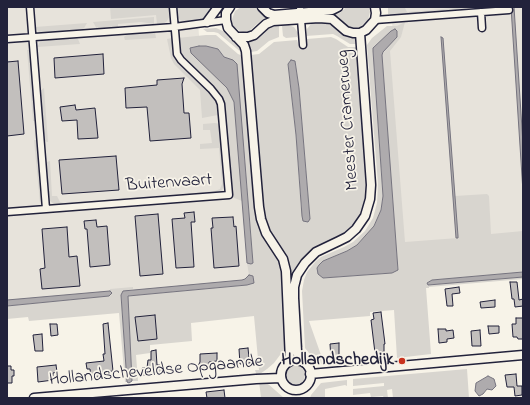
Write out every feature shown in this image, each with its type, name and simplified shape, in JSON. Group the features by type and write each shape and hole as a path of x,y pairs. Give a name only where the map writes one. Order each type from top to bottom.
{"main road":[{"path":"207,22 218,7"},
{"path":"230,7 226,13 228,28 244,45 247,54 260,213 266,233 280,255 286,271 290,361"},
{"path":"262,7 268,13 274,15 332,10 338,7"},
{"path":"236,37 248,37 254,35 269,22 300,13 332,20 346,31 360,33 366,30 375,20 375,7"},
{"name":"Meester Cramerweg","path":"300,361 297,350 294,298 297,275 304,263 316,252 339,241 356,229 365,216 370,199 371,185 360,33"},
{"path":"310,374 523,355"},
{"path":"296,392 308,384 310,374 307,366 300,361 290,361 284,366 281,378 284,385 296,392 302,398"},
{"name":"Hollandscheveldse Opgaande","path":"34,398 249,379 281,378"}],"street":[{"path":"30,7 46,209"},
{"name":"Buitenvaart","path":"7,212 229,195 221,104 211,89 181,60 176,48 173,7"},
{"path":"375,20 381,18 509,10"},
{"path":"481,12 482,28"},
{"path":"300,13 303,45"},
{"path":"7,39 174,27 226,20"}],"shaded area":[{"path":"7,7 197,7 200,50 233,65 252,281 7,303"},
{"path":"110,7 170,7 170,15 167,21 163,24 157,24 156,15 111,19"},
{"path":"176,7 216,7 206,18 185,22 180,20 177,16"},
{"path":"241,7 255,7 263,14 271,17 263,19 249,31 240,31 233,26 231,22 235,11"},
{"path":"346,7 369,7 370,12 368,20 360,27 353,28 346,25 338,17 331,15 340,13"},
{"path":"388,7 406,7 407,12 468,7 462,11 390,16 390,14 388,14"},
{"path":"391,7 523,7 523,275 392,266 377,53 393,35"},
{"path":"511,7 514,7 523,144 523,192"},
{"path":"154,17 154,24 141,22 118,24 118,27 97,29 93,22"},
{"path":"327,20 357,36 358,42 356,42 356,44 350,44 333,34 306,36 307,29 311,24"},
{"path":"405,22 401,37 390,51 405,242 458,238 455,196 487,194 489,196 491,234 523,231 523,272 432,280 427,283 428,285 523,277 523,279 426,288 431,354 397,358 394,310 370,312 370,316 309,321 321,355 322,364 316,362 305,348 302,291 304,280 307,272 316,261 321,257 353,242 365,231 373,218 377,203 378,184 367,45 372,38 387,26 397,26","holes":["395,29 397,33 382,55 398,268 392,273 323,278 317,271 319,265 323,261 357,245 374,226 381,210 383,196 373,48 391,31"]},
{"path":"87,23 83,30 44,33 39,32 35,27"},
{"path":"283,23 294,27 298,33 297,37 286,38 283,36"},
{"path":"276,24 279,26 279,37 269,41 257,51 251,52 244,40 265,28"},
{"path":"216,28 223,31 231,40 240,45 242,53 218,33 207,32 203,29"},
{"path":"395,29 397,31 397,37 382,55 398,270 392,273 323,278 318,274 317,268 319,265 323,261 357,245 374,226 381,210 383,196 373,48"},
{"path":"154,31 156,38 125,40 124,37 128,33"},
{"path":"216,35 238,54 243,56 257,207 283,271 286,350 283,351 274,363 257,376 255,370 259,370 254,316 191,323 192,341 150,345 150,353 136,355 138,381 132,381 128,296 247,285 251,284 254,277 249,275 247,263 253,263 242,129 224,57 218,49 206,46 192,47 227,88 234,102 242,201 232,197 225,111 222,98 215,89 184,59 180,52 178,38"},
{"path":"74,37 78,39 80,44 37,47 40,42 44,40"},
{"path":"331,37 348,47 356,47 356,49 358,49 369,185 363,215 346,235 321,247 292,287 289,286 262,212 249,57 251,57 251,55 259,54 274,42 297,40 299,46 306,46 307,39","holes":["295,61 299,88 310,219 301,208 296,135 288,64"]},
{"path":"441,37 443,38 458,238 456,238"},
{"path":"172,38 173,50 178,61 211,93 219,108 218,115 202,118 200,90 174,64 171,58 167,39"},
{"path":"199,46 218,49 224,57 233,60 237,64 253,263 251,264 247,263 234,102 227,88 191,53 190,48"},
{"path":"365,48 375,186 374,204 368,219 359,233 341,245 318,255 309,264 304,272 299,289 303,347 300,347 296,298 300,275 313,257 337,245 369,214"},
{"path":"27,50 30,50 36,121 33,121"},
{"path":"291,60 295,61 299,88 310,219 308,222 303,221 302,216 296,135 288,64"},
{"path":"44,88 48,142 43,140 40,91"},
{"path":"203,124 220,124 225,183 222,190 214,193 125,200 215,191 220,189 222,184 219,148 200,149 200,144 212,143 210,130 203,130"},
{"path":"34,140 37,140 42,196 40,203"},
{"path":"50,161 52,196 57,196 60,202 67,204 54,204 49,200 45,165"},
{"path":"523,272 523,277 428,285 427,283 432,280"},
{"path":"249,275 253,276 254,283 247,285 128,296 132,381 129,383 127,382 121,295 123,291 242,280"},
{"path":"133,287 133,289 128,290 121,295 127,382 125,382 119,313 29,321 28,317 7,319 7,306 109,296 111,295 110,289"},
{"path":"110,291 112,293 109,296 7,306 7,300"},
{"path":"295,365 302,368 305,375 302,382 295,385 288,382 285,375 288,368"},
{"path":"467,369 469,398 393,398 392,389 387,390 388,398 384,398 383,396 371,397 370,393 353,395 353,389 384,386 384,383 353,386 353,379"},
{"path":"488,376 494,379 496,386 492,390 487,389 479,396 475,391 476,383"},
{"path":"347,380 347,386 345,385 325,389 325,398 310,398 321,383"},
{"path":"259,381 267,383 284,398 261,398"}],"building":[{"path":"103,54 104,74 55,78 54,58"},
{"path":"18,61 24,134 7,136 7,62"},
{"path":"184,78 182,84 184,113 189,113 191,138 150,141 147,107 126,108 125,88 157,85 157,80"},
{"path":"75,105 76,110 95,108 98,138 78,139 77,120 62,121 60,107"},
{"path":"116,156 119,190 62,194 59,160"},
{"path":"194,212 195,222 191,222 194,267 176,268 172,219 185,218 184,213"},
{"path":"158,214 163,274 140,276 135,216"},
{"path":"233,217 234,227 236,226 239,266 214,268 211,228 213,228 212,218"},
{"path":"96,220 97,227 107,226 110,265 90,267 87,229 85,229 84,221"},
{"path":"67,227 69,257 77,256 80,286 42,289 40,269 45,268 42,229"},
{"path":"510,282 517,282 519,300 523,299 523,306 515,307 514,299 512,299"},
{"path":"459,287 460,293 452,294 453,306 447,306 445,289"},
{"path":"495,300 495,307 481,308 480,302"},
{"path":"381,312 385,344 384,352 375,353 371,320 374,319 373,313"},
{"path":"155,315 157,339 138,341 135,317"},
{"path":"516,318 523,318 523,339 513,337 512,324 516,324"},
{"path":"108,323 113,371 101,372 101,377 91,377 90,369 87,369 86,363 104,361 103,324"},
{"path":"50,324 57,324 58,335 51,336"},
{"path":"488,326 499,326 499,333 489,334"},
{"path":"438,329 446,329 446,331 453,330 454,338 447,339 447,342 439,343"},
{"path":"480,330 481,346 472,346 471,331"},
{"path":"42,334 43,351 35,351 33,335"},
{"path":"339,343 339,358 331,359 330,344"},
{"path":"248,348 249,358 251,360 250,363 240,364 239,349"},
{"path":"156,350 157,365 162,365 163,374 142,375 142,368 147,368 148,360 151,360 151,351"},
{"path":"217,353 217,361 209,362 209,367 198,366 200,362 200,354"},
{"path":"56,365 57,372 53,373 53,380 38,382 37,367"},
{"path":"7,366 11,366 11,370 14,370 12,383 7,383"},
{"path":"516,374 517,386 522,386 522,395 515,396 514,387 507,387 505,375"},
{"path":"224,390 225,398 207,398 206,392"}],"place":[{"name":"Hollandschedijk","path":"402,361"}]}
